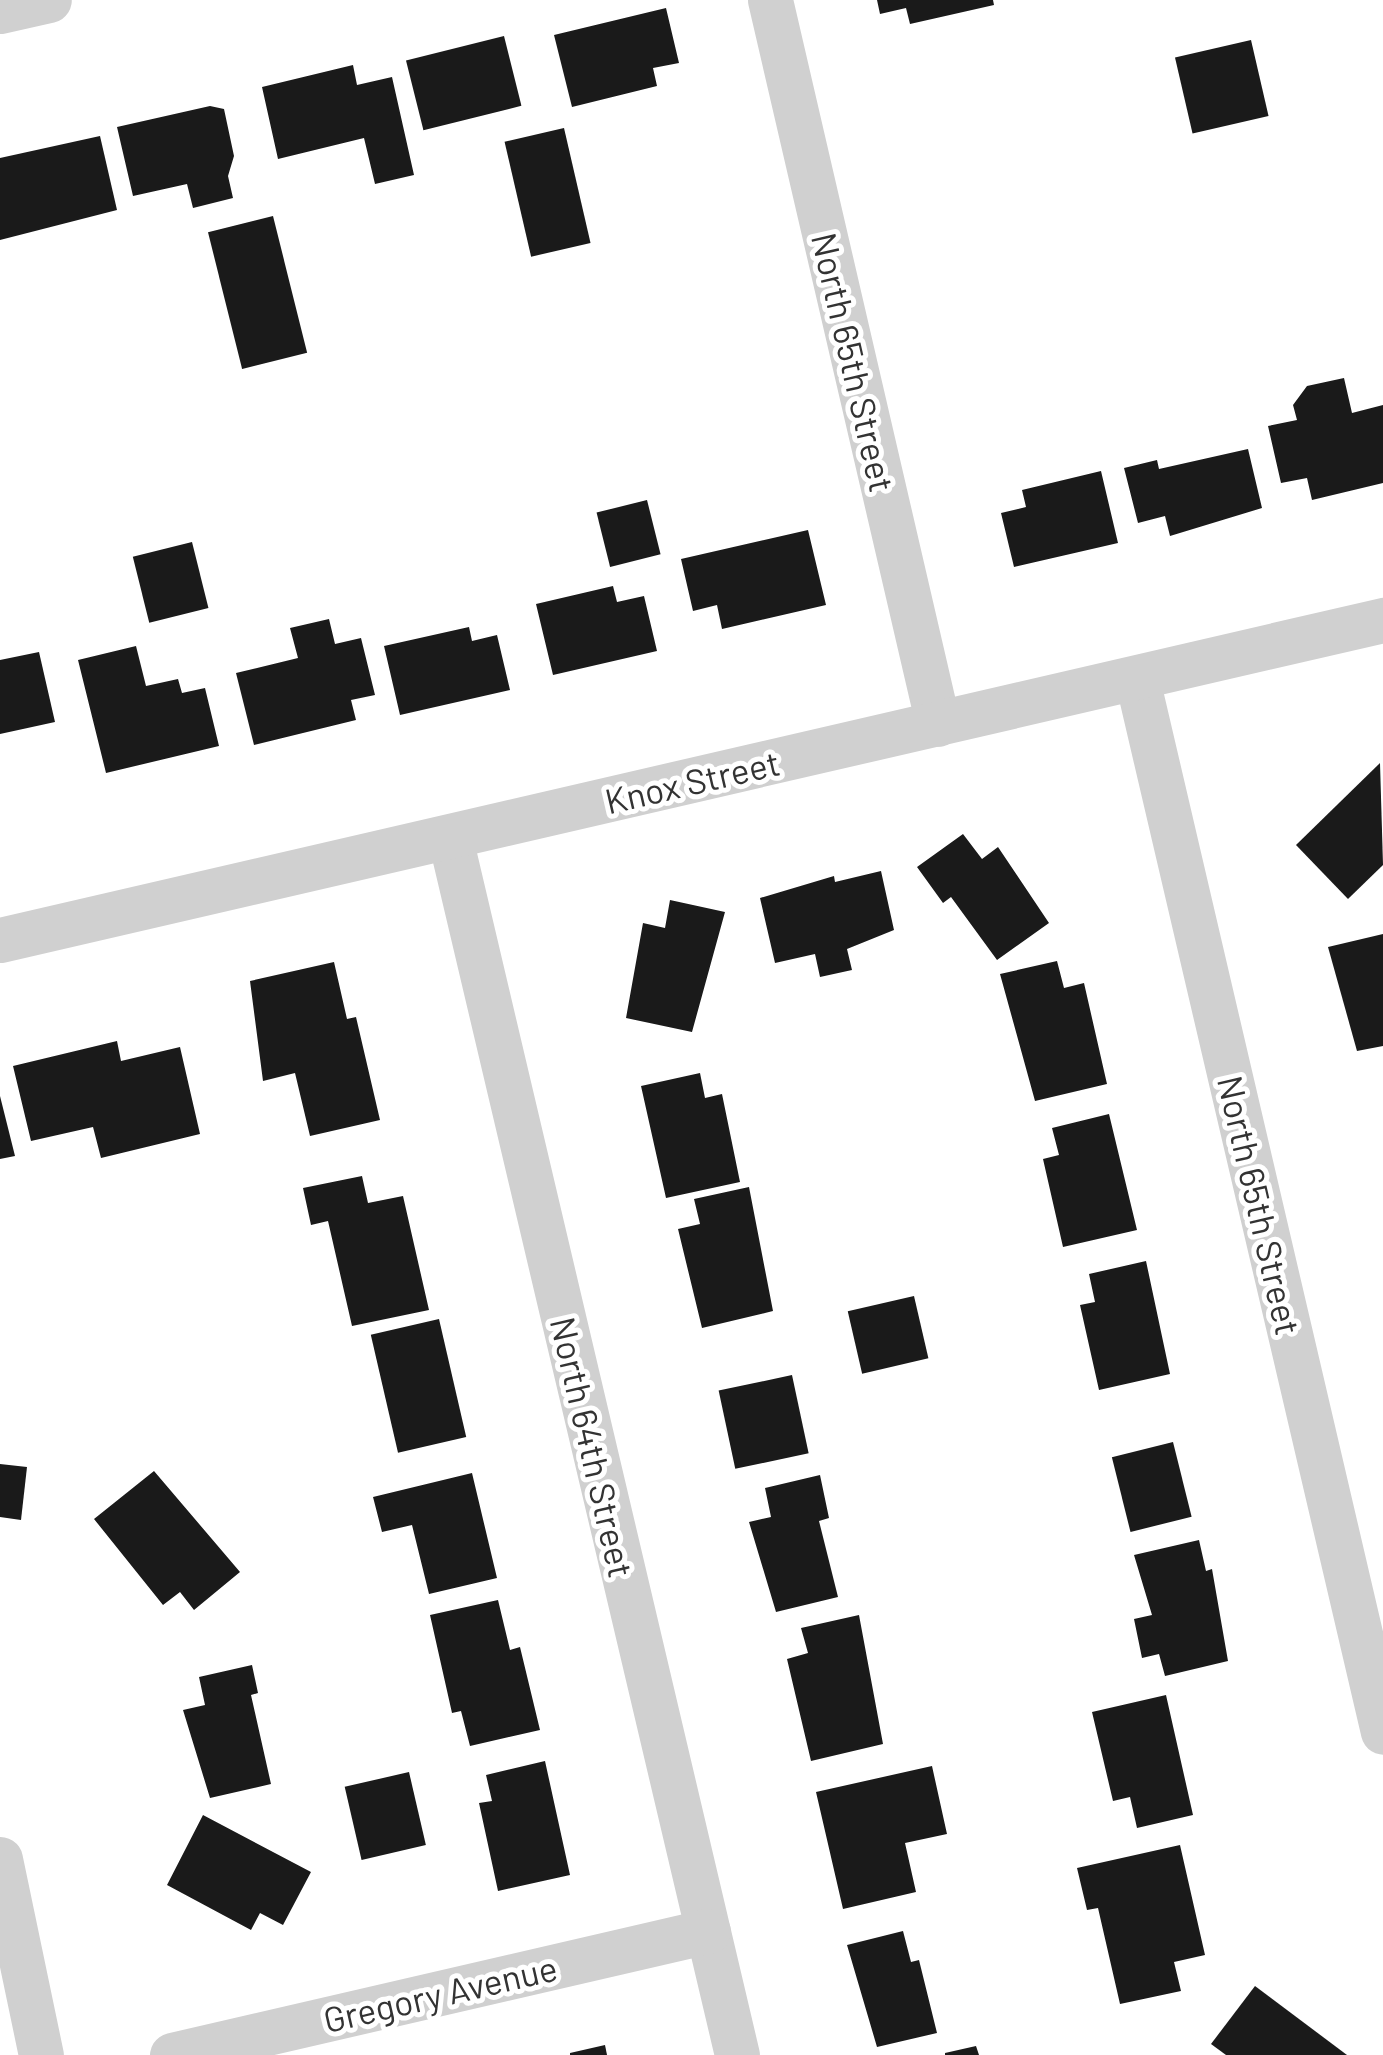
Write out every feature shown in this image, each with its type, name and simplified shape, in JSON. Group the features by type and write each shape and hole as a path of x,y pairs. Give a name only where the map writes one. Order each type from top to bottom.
{"street":[{"path":"0,11 49,0"},
{"name":"North 65th Street","path":"770,0 938,724"},
{"name":"Knox Street","path":"0,940 1383,620"},
{"name":"North 65th Street","path":"1137,678 1383,1732"},
{"name":"North 64th Street","path":"450,838 737,2055"},
{"path":"0,1859 42,2055"},
{"name":"Gregory Avenue","path":"172,2055 708,1931"}],"building":[{"path":"877,0 993,0 994,5 910,24 906,8 880,14"},
{"path":"666,8 679,63 653,68 657,86 572,107 554,35"},
{"path":"504,36 521,106 423,130 406,60"},
{"path":"1251,40 1269,116 1193,134 1175,58"},
{"path":"353,65 357,85 392,77 414,175 375,184 364,138 278,159 262,87"},
{"path":"210,106 224,109 234,156 228,176 233,198 193,208 187,184 133,196 117,127"},
{"path":"564,128 591,243 531,257 505,142"},
{"path":"100,136 117,210 0,240 0,158"},
{"path":"273,216 307,353 242,369 208,232"},
{"path":"1344,378 1352,413 1383,405 1383,483 1312,500 1307,478 1281,483 1268,426 1297,420 1293,405 1307,386"},
{"path":"1248,449 1262,508 1170,536 1165,516 1138,523 1124,468 1157,460 1159,469"},
{"path":"1101,471 1118,543 1014,567 1001,513 1026,507 1022,490"},
{"path":"647,500 661,554 610,567 597,513"},
{"path":"808,530 826,605 722,629 717,605 693,611 681,559"},
{"path":"192,542 208,608 149,623 133,557"},
{"path":"613,586 617,602 644,596 657,651 553,675 536,604"},
{"path":"329,619 335,644 361,638 375,695 351,700 356,720 254,745 236,673 298,658 290,628"},
{"path":"469,627 472,641 497,635 510,690 400,715 384,646"},
{"path":"136,646 146,686 178,679 182,693 205,688 219,746 106,773 78,660"},
{"path":"39,652 55,722 0,734 0,660"},
{"path":"1380,763 1383,865 1348,899 1296,845"},
{"path":"963,834 982,859 998,847 1049,923 997,960 951,897 943,903 917,867"},
{"path":"881,871 894,930 847,949 852,970 820,977 815,954 775,963 760,898 834,876 835,882"},
{"path":"670,900 725,912 692,1032 626,1018 643,923 665,928"},
{"path":"1383,934 1383,1046 1357,1051 1328,947"},
{"path":"1057,961 1064,988 1084,983 1107,1084 1035,1101 1000,974"},
{"path":"334,962 347,1019 356,1017 380,1120 310,1136 295,1073 263,1081 250,981"},
{"path":"117,1041 121,1061 180,1047 200,1134 101,1158 93,1127 31,1141 13,1066"},
{"path":"700,1073 705,1098 722,1094 740,1182 666,1198 641,1086"},
{"path":"0,1096 15,1156 0,1159"},
{"path":"1109,1114 1137,1230 1063,1247 1043,1159 1059,1155 1052,1128"},
{"path":"362,1176 368,1203 403,1196 429,1310 352,1326 328,1221 311,1225 303,1188"},
{"path":"749,1187 773,1311 702,1328 678,1229 700,1224 694,1199"},
{"path":"1146,1261 1170,1374 1099,1390 1080,1305 1095,1302 1089,1274"},
{"path":"914,1296 928,1358 862,1374 848,1311"},
{"path":"439,1319 466,1437 398,1453 371,1335"},
{"path":"792,1375 809,1453 735,1469 719,1391"},
{"path":"1173,1442 1192,1517 1130,1532 1112,1457"},
{"path":"0,1464 27,1467 21,1520 0,1517"},
{"path":"154,1471 240,1572 194,1610 180,1592 163,1605 94,1519"},
{"path":"472,1473 497,1578 429,1594 412,1525 382,1532 373,1497"},
{"path":"820,1475 829,1518 819,1521 838,1597 776,1612 749,1522 771,1517 765,1488"},
{"path":"1199,1540 1206,1571 1212,1569 1228,1661 1165,1676 1159,1654 1142,1658 1134,1619 1152,1615 1134,1555"},
{"path":"498,1600 510,1650 520,1647 540,1730 470,1746 461,1711 452,1713 430,1615"},
{"path":"859,1615 883,1744 811,1761 787,1659 808,1653 801,1628"},
{"path":"252,1665 258,1693 251,1695 271,1784 210,1798 183,1710 205,1705 199,1677"},
{"path":"1166,1695 1193,1815 1137,1828 1130,1797 1113,1801 1092,1712"},
{"path":"545,1761 570,1875 498,1891 479,1803 492,1801 486,1775"},
{"path":"932,1766 947,1834 905,1843 916,1892 843,1909 816,1792"},
{"path":"409,1772 426,1845 362,1860 345,1787"},
{"path":"203,1815 311,1872 283,1925 260,1913 251,1930 167,1885"},
{"path":"1180,1845 1205,1955 1174,1962 1181,1991 1120,2004 1098,1908 1087,1910 1077,1868"},
{"path":"903,1931 911,1962 919,1960 937,2033 877,2047 847,1945"},
{"path":"1255,1986 1347,2055 1226,2055 1211,2044"},
{"path":"605,2045 607,2055 570,2055 570,2053"},
{"path":"976,2046 979,2055 945,2055 945,2053"}]}
